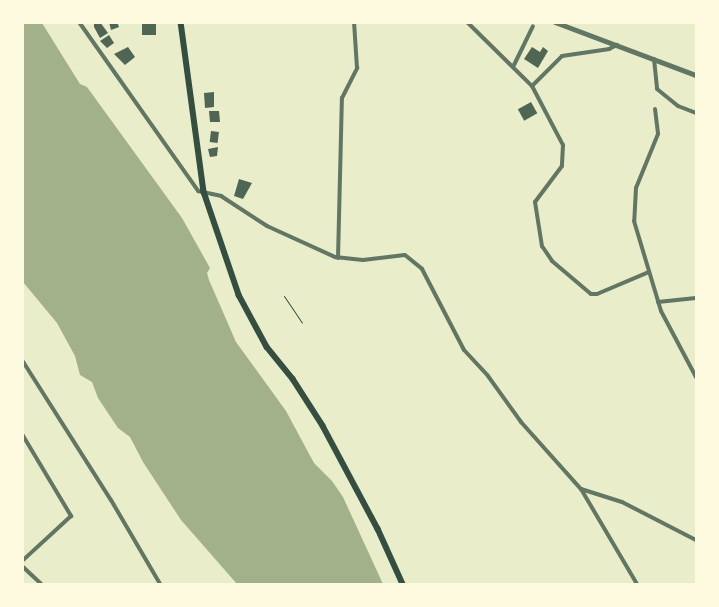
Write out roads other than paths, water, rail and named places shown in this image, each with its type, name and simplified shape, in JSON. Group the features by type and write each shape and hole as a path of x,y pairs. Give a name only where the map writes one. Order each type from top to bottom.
{"highway":[{"path":"181,22 204,192 221,246 252,320 323,426 378,529 403,584"}],"street":[{"path":"79,22 196,189 221,196 267,226 338,258 363,260 406,255 413,260 434,288 464,350 488,376 521,422 581,489 637,584"},
{"path":"338,258 342,98 358,68 354,22"},
{"path":"467,22 514,65 532,86 565,155 562,166 535,202 542,246 552,261 591,294 597,294 649,272"},
{"path":"555,22 696,75"},
{"path":"514,65 533,26"},
{"path":"532,86 562,56 609,50 617,45"},
{"path":"654,59 656,89 678,106 696,113"},
{"path":"655,109 658,134 656,146 633,204 634,221 658,302 696,377"},
{"path":"658,302 696,298"},
{"path":"22,360 112,500 160,584"},
{"path":"22,434 71,516 22,561"},
{"path":"581,489 622,502 696,540"},
{"path":"22,566 41,584"}]}
